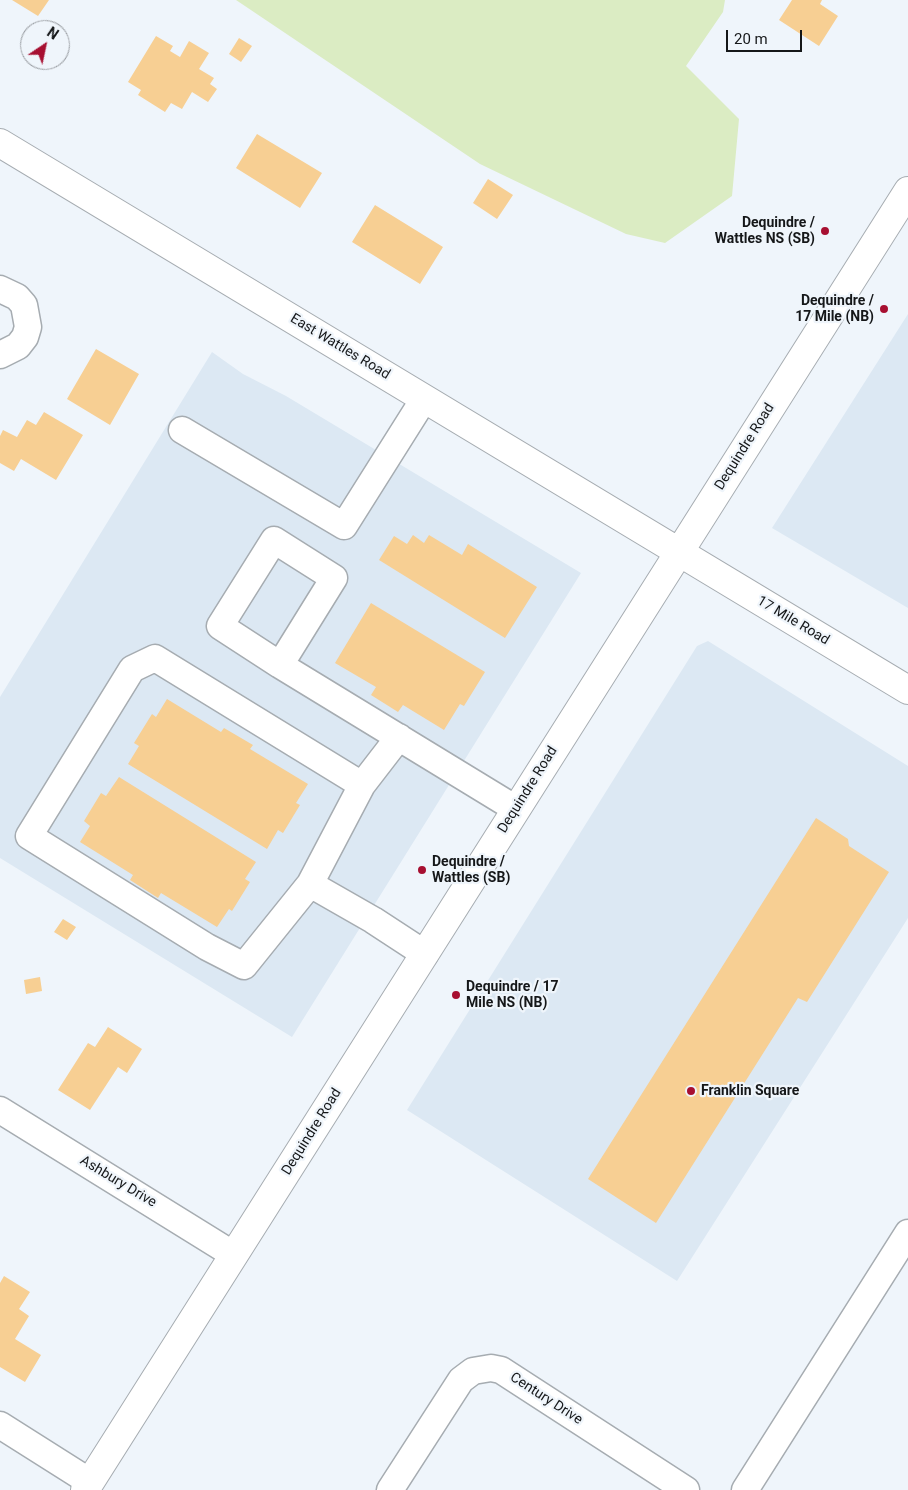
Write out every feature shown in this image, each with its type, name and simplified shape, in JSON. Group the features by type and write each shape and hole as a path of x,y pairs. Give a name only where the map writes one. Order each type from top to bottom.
{"main road":[{"name":"East Wattles Road","path":"0,143 679,552"},
{"name":"Dequindre Road","path":"88,1486 908,191"},
{"name":"17 Mile Road","path":"679,552 908,690"}],"street":[{"path":"0,289 17,297 24,305 28,327 25,337 18,346 0,355"},
{"path":"182,430 344,526 424,399"},
{"path":"280,665 334,578 274,540 220,626 280,665 516,809"},
{"path":"362,785 155,658 132,669 29,836 207,947 244,966 310,884 362,785 398,737"},
{"path":"310,884 373,920 425,954"},
{"name":"Ashbury Drive","path":"0,1110 234,1255"},
{"path":"745,1490 908,1233"},
{"name":"Century Drive","path":"390,1490 461,1380 472,1371 491,1368 509,1375 686,1490"},
{"path":"0,1425 88,1486"}],"shaded area":[{"path":"908,314 908,608 772,528"},
{"path":"212,352 243,374 286,396 581,573 292,1037 0,858 0,697"},
{"path":"708,641 908,766 908,918 677,1281 407,1110 697,646"}],"green space":[{"path":"236,0 725,0 723,12 686,66 739,119 732,196 665,243 626,234 480,164"}],"building":[{"path":"12,0 49,0 38,16"},
{"path":"792,0 822,0 820,4 838,16 819,46 779,20"},
{"path":"156,36 173,46 170,51 180,57 189,41 209,53 199,69 214,78 210,84 217,89 208,102 192,92 182,109 171,103 165,112 138,95 141,90 128,82"},
{"path":"239,38 252,46 241,62 229,54"},
{"path":"257,134 322,173 300,208 236,168"},
{"path":"488,179 513,195 497,219 473,203"},
{"path":"375,205 443,247 420,284 352,242"},
{"path":"96,349 139,374 110,425 67,399"},
{"path":"44,412 83,435 56,480 21,459 14,471 0,463 0,436 3,430 17,437 27,420 36,425"},
{"path":"413,535 424,543 429,535 462,555 468,544 537,587 505,638 379,560 394,536 407,544"},
{"path":"371,603 485,672 464,706 460,704 444,730 403,705 398,712 371,695 376,687 335,663"},
{"path":"167,699 221,732 224,728 253,745 250,749 308,784 296,803 300,805 283,833 278,830 267,849 128,764 139,746 134,743 152,714 156,717"},
{"path":"119,777 256,862 245,879 250,882 232,911 229,909 217,927 161,893 158,898 130,880 133,875 80,842 90,826 84,821 101,793 106,796"},
{"name":"Franklin Square","path":"816,818 848,839 849,846 889,872 807,1002 798,998 656,1223 588,1179"},
{"path":"63,919 76,927 67,940 54,932"},
{"path":"40,977 42,991 26,994 24,980"},
{"path":"108,1027 142,1049 127,1073 118,1067 90,1110 58,1090 88,1043 95,1047"},
{"path":"4,1276 30,1292 19,1309 29,1316 15,1339 41,1355 25,1382 0,1367 0,1283"}],"place":[{"name":"Dequindre / Wattles NS (SB)","path":"825,231"},
{"name":"Dequindre / 17 Mile (NB)","path":"884,309"},
{"name":"Dequindre / Wattles (SB)","path":"422,870"},
{"name":"Dequindre / 17 Mile NS (NB)","path":"456,995"},
{"name":"Franklin Square","path":"691,1091"}]}
